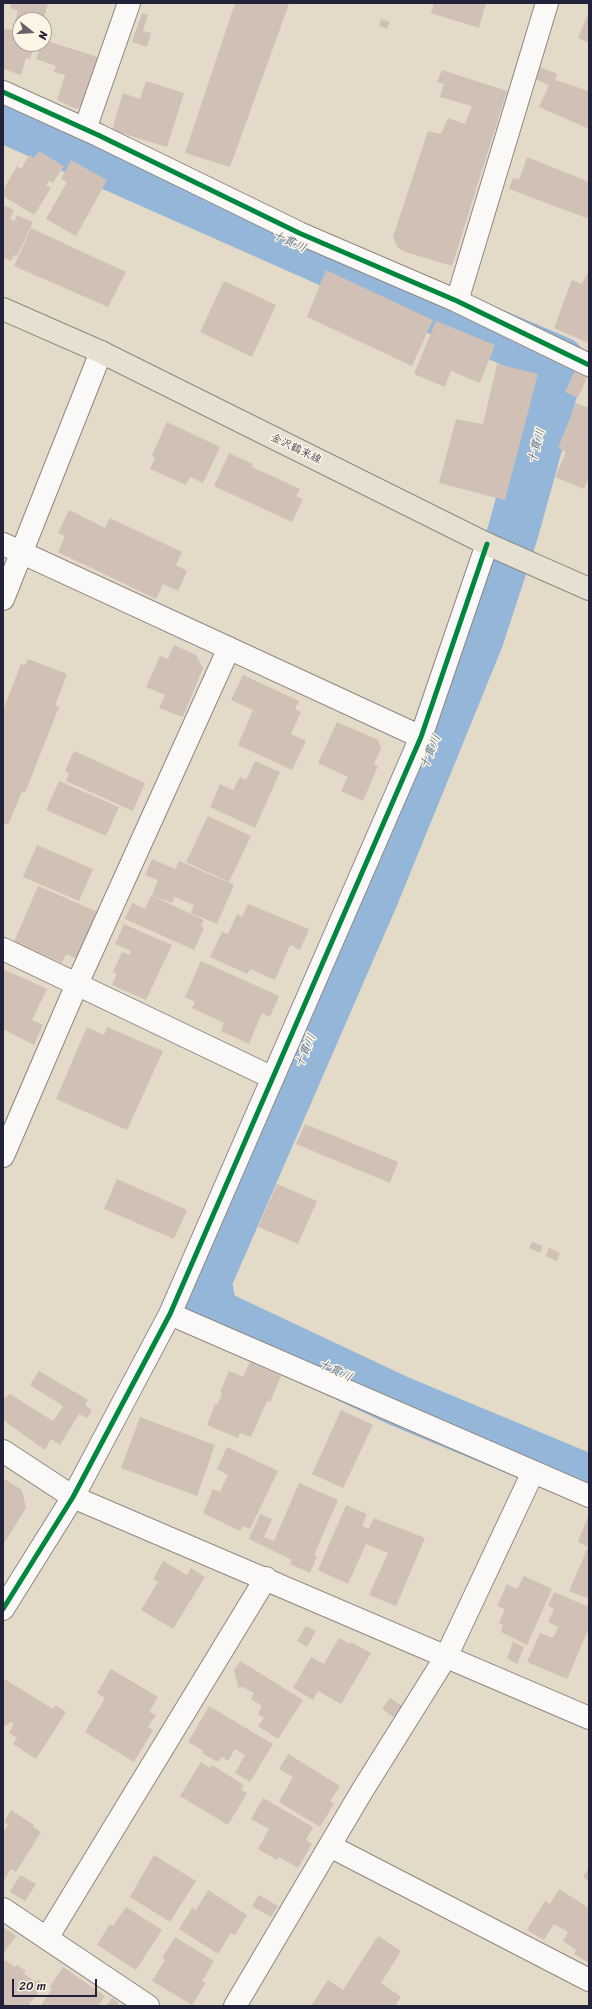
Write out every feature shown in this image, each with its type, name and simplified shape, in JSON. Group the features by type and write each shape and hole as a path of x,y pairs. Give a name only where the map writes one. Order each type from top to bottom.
{"main road":[{"name":"金沢鶴来線","path":"3,309 101,352 502,551 589,589"}],"street":[{"path":"85,129 129,3"},
{"path":"457,301 547,3"},
{"path":"3,92 85,129 299,233 457,301 589,365"},
{"path":"3,599 12,548 101,352"},
{"path":"12,548 421,737"},
{"path":"3,1609 73,1497 170,1314 274,1078 502,551"},
{"path":"3,1156 77,984 229,648"},
{"path":"3,949 274,1078"},
{"path":"170,1314 589,1496"},
{"path":"3,1451 73,1497 447,1655 589,1718"},
{"path":"235,2006 362,1792 447,1655 533,1472"},
{"path":"47,1938 266,1578"},
{"path":"330,1846 589,1980"},
{"path":"3,1909 148,2006"}],"building":[{"path":"12,3 48,3 45,12 18,12 10,8"},
{"path":"235,3 289,4 230,167 185,153"},
{"path":"434,3 486,3 479,28 431,13"},
{"path":"589,12 589,43 578,38"},
{"path":"142,13 148,15 143,31 151,33 147,47 132,42"},
{"path":"381,19 390,22 387,29 379,26"},
{"path":"3,28 12,30 12,52 32,52 30,59 26,58 21,75 3,69"},
{"path":"52,43 101,58 86,105 76,109 57,100 65,75 54,72 56,66 36,59 39,52 52,52"},
{"path":"540,67 557,74 555,80 589,91 589,129 539,107 549,85 535,79"},
{"path":"442,70 507,91 452,266 405,252 398,248 393,237 428,131 441,134 448,118 465,124 472,106 440,97 444,84 437,82"},
{"path":"146,81 184,93 167,147 112,130 123,93 140,99"},
{"path":"39,151 64,166 53,183 49,181 46,185 51,188 34,215 3,196 3,190 17,166 21,169 29,155 34,158"},
{"path":"527,157 589,182 589,219 509,189 513,178 519,180"},
{"path":"71,160 107,180 76,236 46,219 67,182 61,179"},
{"path":"3,205 14,210 10,219 14,221 17,215 33,222 17,256 14,255 11,261 3,258"},
{"path":"31,228 126,272 108,307 14,266"},
{"path":"326,270 433,320 412,366 307,317"},
{"path":"587,274 589,275 588,343 554,328 572,280 582,284"},
{"path":"224,281 276,305 252,357 200,332"},
{"path":"436,321 495,345 480,383 451,371 445,387 414,374"},
{"path":"497,364 538,374 505,500 439,483 456,419 483,424"},
{"path":"575,370 588,375 578,398 565,392"},
{"path":"576,403 589,408 589,477 584,489 555,477 566,452 558,448"},
{"path":"167,422 220,447 203,483 190,477 186,485 150,469 155,458 152,455"},
{"path":"229,453 253,464 252,467 300,489 296,496 303,499 292,522 214,486"},
{"path":"69,510 105,528 110,518 182,552 176,565 187,571 178,591 163,584 156,599 58,552 65,536 58,533"},
{"path":"174,645 196,655 203,668 183,717 159,708 165,695 146,687 160,656 168,659"},
{"path":"28,659 67,674 55,706 59,707 25,793 22,792 8,825 3,823 3,710 21,664 25,665"},
{"path":"243,675 299,701 295,709 301,712 291,734 306,741 292,770 238,745 253,710 231,700"},
{"path":"337,722 378,740 381,749 374,764 378,766 363,801 341,791 348,777 318,763"},
{"path":"74,751 145,783 133,811 66,781 69,774 65,771"},
{"path":"255,761 280,772 255,828 210,807 220,784 233,790 240,777 246,780"},
{"path":"59,781 119,807 106,836 46,810"},
{"path":"208,816 251,836 229,882 186,862"},
{"path":"37,845 93,869 79,901 23,877"},
{"path":"152,859 175,869 179,861 234,885 217,924 191,913 194,905 175,897 172,903 152,895 158,880 145,875"},
{"path":"38,886 98,912 77,959 66,954 62,963 14,942"},
{"path":"151,895 204,920 201,926 204,928 194,950 125,919 132,903 145,909"},
{"path":"248,904 309,929 300,950 290,945 275,980 250,969 247,974 210,957 222,932 228,934 237,914 242,917"},
{"path":"124,924 172,945 146,1000 112,985 117,974 113,972 122,952 129,955 131,951 115,944"},
{"path":"201,961 279,996 270,1017 262,1013 249,1044 221,1031 224,1023 192,1008 195,1002 185,997"},
{"path":"3,969 47,989 32,1020 43,1025 34,1045 3,1029"},
{"path":"87,1027 104,1035 107,1027 163,1051 127,1130 56,1099"},
{"path":"305,1124 398,1162 390,1183 296,1144"},
{"path":"117,1179 187,1210 174,1239 104,1209"},
{"path":"277,1184 317,1201 298,1244 258,1227"},
{"path":"532,1242 543,1246 540,1253 529,1248"},
{"path":"549,1248 560,1253 557,1261 546,1256"},
{"path":"250,1362 281,1376 270,1402 267,1401 251,1437 240,1433 238,1438 207,1425 215,1404 218,1404 222,1394 220,1392 229,1371 243,1377"},
{"path":"39,1371 88,1400 85,1405 92,1410 87,1418 79,1414 60,1445 51,1439 45,1450 3,1420 3,1399 10,1394 53,1421 63,1406 30,1385"},
{"path":"341,1410 373,1425 343,1488 312,1474"},
{"path":"140,1417 215,1445 197,1496 121,1468"},
{"path":"227,1447 278,1471 250,1529 243,1526 240,1531 203,1513 213,1489 220,1492 228,1475 217,1469"},
{"path":"3,1478 22,1490 26,1508 3,1545"},
{"path":"299,1483 338,1500 314,1555 317,1556 310,1573 290,1564 292,1560 249,1539 260,1514 272,1519 264,1537 274,1541"},
{"path":"346,1505 367,1514 362,1526 369,1529 374,1518 425,1538 396,1606 369,1595 388,1553 366,1544 348,1584 318,1570"},
{"path":"589,1514 589,1599 569,1591 588,1547 578,1542"},
{"path":"163,1561 187,1575 191,1568 205,1577 173,1629 141,1610 158,1582 153,1579"},
{"path":"524,1576 552,1589 527,1645 501,1632 503,1625 499,1623 505,1609 497,1606 507,1584 517,1589"},
{"path":"554,1592 589,1607 589,1628 567,1679 527,1662 540,1633 553,1638 558,1627 548,1622 554,1609 548,1606"},
{"path":"306,1626 316,1631 307,1647 297,1641"},
{"path":"339,1638 350,1644 351,1642 371,1653 341,1704 318,1691 313,1700 293,1688 311,1657 324,1664"},
{"path":"513,1642 524,1647 517,1664 507,1658"},
{"path":"240,1661 303,1700 278,1739 258,1726 264,1718 258,1714 262,1706 251,1699 254,1693 243,1687 238,1688 234,1670"},
{"path":"111,1669 158,1697 149,1712 156,1715 148,1727 153,1730 134,1762 85,1732 105,1698 97,1693"},
{"path":"3,1678 53,1709 55,1705 66,1712 36,1759 13,1744 17,1738 9,1733 14,1724 10,1722 3,1728"},
{"path":"390,1698 402,1706 395,1718 382,1709"},
{"path":"209,1706 273,1744 250,1782 235,1773 245,1755 235,1749 228,1761 222,1757 218,1762 202,1753 203,1751 188,1742"},
{"path":"288,1754 340,1786 330,1801 334,1804 320,1827 279,1802 293,1777 279,1769"},
{"path":"201,1762 210,1768 212,1765 244,1785 241,1790 247,1793 228,1825 180,1796"},
{"path":"263,1798 313,1827 306,1840 312,1844 298,1868 279,1857 277,1860 258,1849 269,1829 251,1819"},
{"path":"11,1810 34,1825 33,1827 41,1832 16,1872 11,1869 3,1882 3,1833 8,1825 4,1822"},
{"path":"154,1855 196,1881 170,1922 130,1897"},
{"path":"589,1868 589,1882 583,1877"},
{"path":"20,1875 36,1884 25,1901 10,1892"},
{"path":"559,1889 589,1908 589,1963 574,1954 576,1950 563,1941 568,1932 554,1924 544,1940 527,1930 545,1901 550,1904"},
{"path":"208,1890 247,1915 235,1935 231,1933 218,1954 179,1929 192,1908 196,1910"},
{"path":"259,1895 278,1906 271,1917 252,1906"},
{"path":"126,1907 162,1930 136,1970 97,1945 110,1924 113,1926"},
{"path":"3,1927 16,1936 3,1954"},
{"path":"378,1936 401,1951 381,1983 401,1997 395,2006 311,2006 328,1980 343,1990"},
{"path":"175,1937 214,1961 202,1981 206,1983 192,2005 152,1981 165,1960 162,1958"},
{"path":"5,1960 15,1967 17,1965 26,1971 24,1974 36,1982 38,1980 44,1984 28,2006 3,2006 3,1963"},
{"path":"63,1967 105,1996 98,2006 40,2006 52,1989 50,1987"},
{"path":"112,1998 119,2003 116,2006 106,2006"}],"waterway":[{"name":"十貫川","path":"3,117 443,312 560,362 513,532 478,639 375,892 206,1281 212,1313 399,1401 589,1480"}],"cycle path":[{"path":"3,92 98,135 299,233 457,301 589,365"},
{"path":"3,1609 73,1497 170,1314 421,737 487,544"}]}
